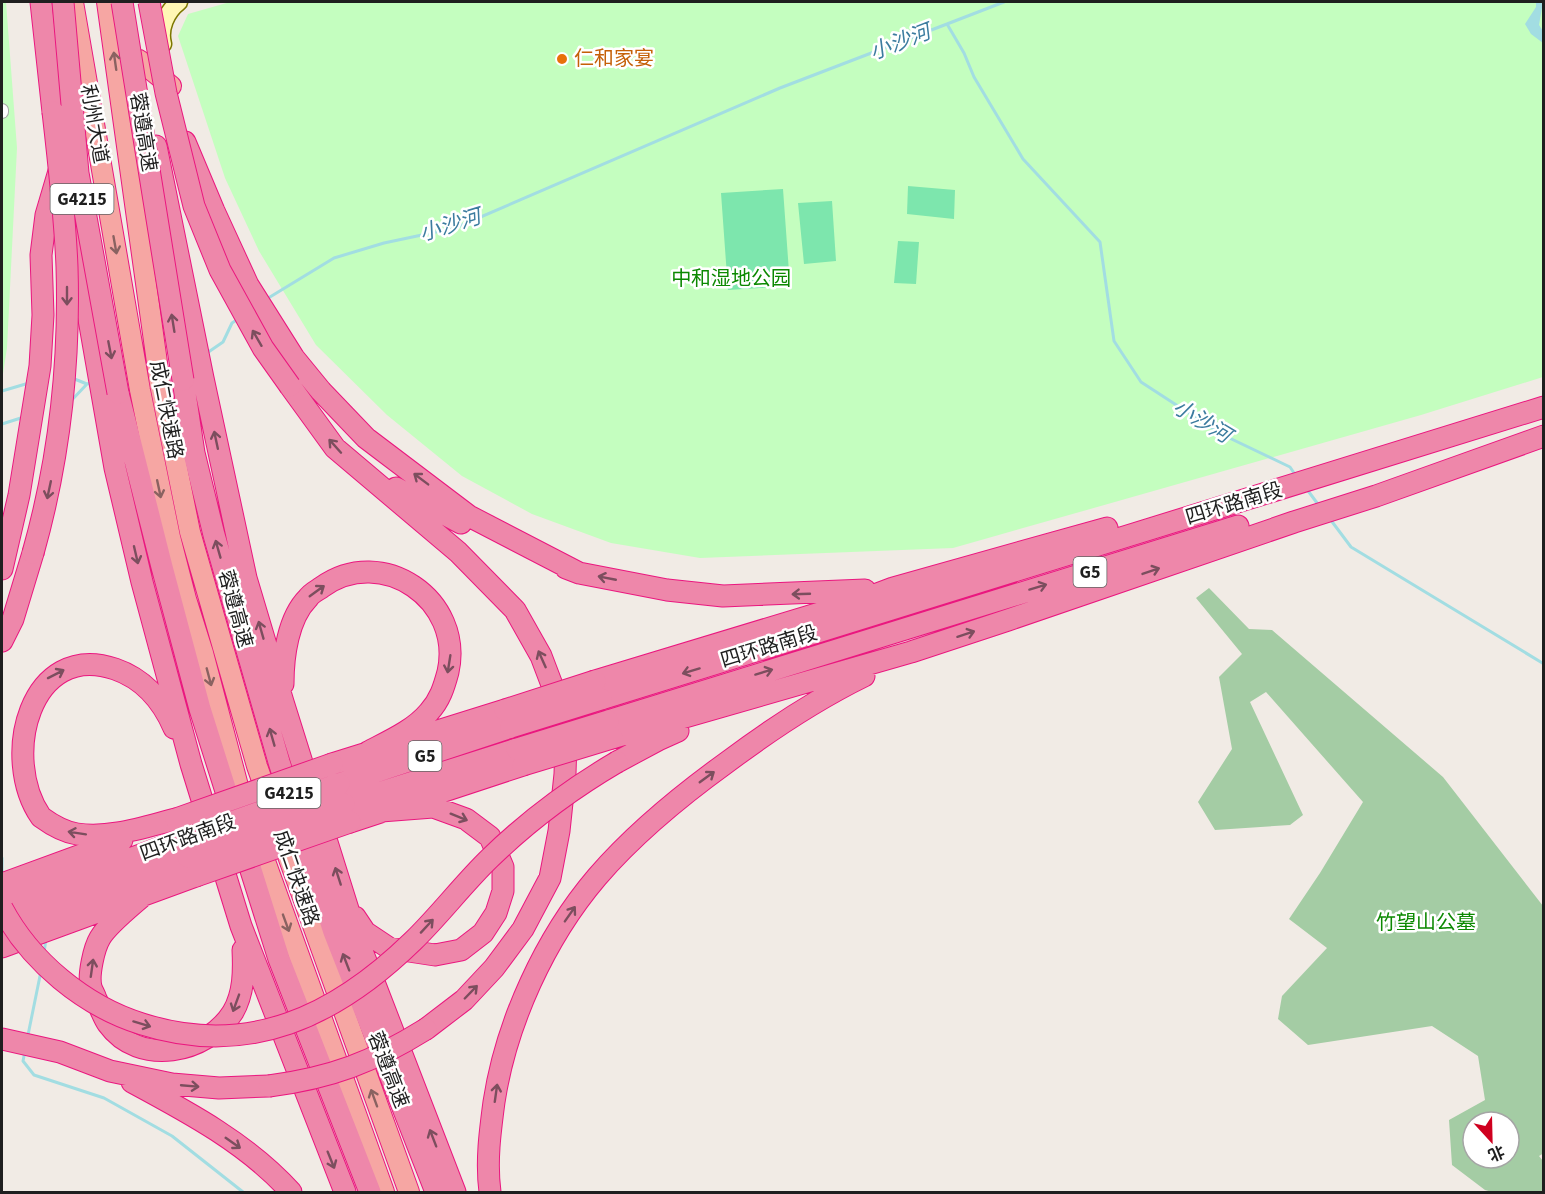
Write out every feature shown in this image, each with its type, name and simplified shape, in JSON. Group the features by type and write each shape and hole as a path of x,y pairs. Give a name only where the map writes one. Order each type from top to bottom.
{"highway":[{"path":"2,657 47,497 64,384 67,268 61,181 41,2"},
{"name":"G4215","path":"63,2 78,173 110,394 162,567 200,709 279,959 370,1192"},
{"path":"71,2 63,156 96,360 110,394 116,468 142,582 191,764 241,926 345,1192"},
{"name":"利州大道","path":"71,2 134,353"},
{"path":"110,1071 172,1084 219,1088 269,1086 305,1081 348,1069 391,1050 426,1029 464,1000 494,968 523,929 550,878 559,831 565,774 566,741 560,706 542,656 515,610 458,552 335,448 263,348 220,270 194,206 166,93 149,2"},
{"path":"113,6 139,60 196,342 193,379 246,578 357,938 455,1192"},
{"name":"利州大道","path":"113,6 154,348"},
{"name":"蓉遵高速","path":"113,6 193,379 194,453 214,534 279,762 334,932 436,1192"},
{"path":"139,60 173,88"},
{"path":"184,142 248,285 294,358 321,391 366,438 469,516 579,573"},
{"path":"2,569 19,495 40,366 43,315 41,255 46,215 63,156"},
{"name":"成仁快速路","path":"154,348 190,532 257,766 408,1192"},
{"name":"成仁快速路","path":"134,353 172,548 238,786 384,1192"},
{"path":"356,466 457,521 532,556 579,573 667,590 723,596 861,603 894,598 1542,407"},
{"name":"四环路南段","path":"2,907 46,889 188,858 344,804 520,757 610,729 902,628 1286,518 1544,435"},
{"path":"490,1192 489,1138 498,1075 512,1029 534,973 562,926 596,879 629,843 686,792 779,724 883,664 1286,518"},
{"path":"283,702 283,661 292,625 307,598 331,580 361,572 391,576 411,584 432,601 445,622 450,641 451,658 443,693 428,713 406,731 369,752"},
{"name":"四环路南段","path":"344,804 508,719 861,603"},
{"path":"2,640 13,619"},
{"path":"610,729 786,689 883,664"},
{"path":"191,764 168,715 154,694 135,677 102,665 82,665 63,669 44,680 30,691 17,708 9,724 6,762 10,779 17,793 29,808 58,828 77,834 113,834 176,819 369,752 508,719"},
{"path":"2,907 19,936 62,980 122,1018 164,1031 208,1037 255,1033 293,1023 331,1006 378,974 522,828 583,782 658,740 786,689"},
{"path":"381,811 520,757"},
{"path":"241,926 245,976 234,1011 219,1028 197,1044 172,1051 150,1050 125,1041 107,1024 91,986 91,965 100,938 146,893 188,858 344,804 381,811 433,807 466,819 490,837 503,867 503,891 496,913 483,933 461,950 435,955 389,948 365,932 348,907"},
{"path":"2,884 46,889 176,819"},
{"name":"四环路南段","path":"4,936 46,889"},
{"path":"4,936 72,921 146,893"},
{"path":"18,1042 60,1052 110,1071 193,1115 247,1153 291,1192"}],"main road":[{"path":"179,2 161,27 161,36 184,142"}],"green space":[{"path":"2,2 6,2 17,148 7,348 2,380"},
{"name":"中和湿地公园","path":"230,2 1543,2 1543,377 1421,415 953,548 700,558 611,543 532,514 462,476 387,415 316,345 259,251 225,178 178,36 188,14"},
{"path":"908,186 955,190 954,219 907,214"},
{"path":"783,189 790,286 728,290 721,193"},
{"path":"832,201 836,261 804,264 798,203"},
{"path":"898,241 919,242 916,284 894,283"},
{"name":"竹望山公墓","path":"1209,588 1249,629 1272,630 1443,777 1543,906 1544,1153 1539,1156 1543,1161 1543,1192 1485,1190 1452,1165 1449,1120 1461,1113 1461,1170 1521,1170 1521,1110 1467,1110 1485,1100 1478,1056 1432,1026 1308,1045 1278,1019 1282,996 1327,948 1289,919 1363,802 1266,692 1250,702 1303,815 1290,825 1215,830 1198,802 1232,749 1219,677 1242,654 1196,598"}],"water":[{"path":"1536,2 1543,2 1539,25 1543,31 1543,43 1531,34 1525,24 1536,7"}],"waterway":[{"path":"947,24 1004,2"},
{"name":"小沙河","path":"265,300 334,258 384,243 455,228 780,88 947,24 964,53 974,77 1023,159 1100,242 1114,341 1141,382 1221,434 1290,467 1296,476"},
{"name":"小沙河","path":"207,353 223,342 232,323 238,319"},
{"name":"小沙河","path":"72,378 87,384 91,383"},
{"name":"小沙河","path":"2,391 29,383"},
{"name":"小沙河","path":"70,402 87,384"},
{"name":"小沙河","path":"2,424 24,417"},
{"name":"小沙河","path":"1306,488 1320,507"},
{"name":"小沙河","path":"1330,519 1351,547 1544,664"},
{"path":"2,858 2,871 5,875"},
{"path":"44,953 46,939"},
{"path":"28,1035 41,971"},
{"path":"25,1051 23,1061 34,1075 104,1098 172,1136 243,1192"}],"place":[{"name":"仁和家宴","path":"562,59"}]}
